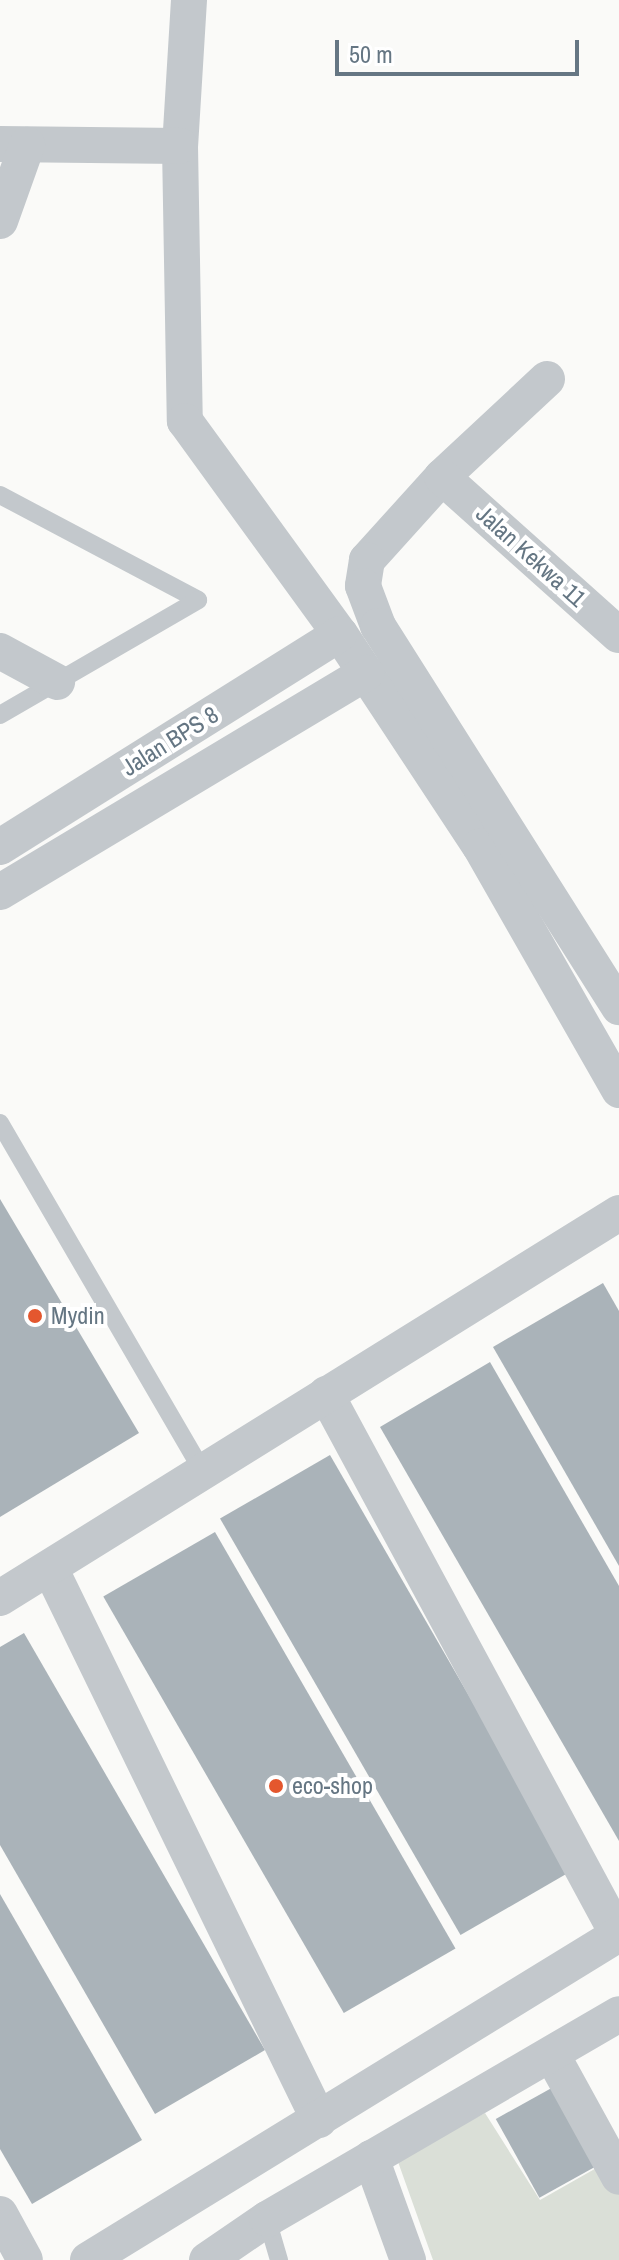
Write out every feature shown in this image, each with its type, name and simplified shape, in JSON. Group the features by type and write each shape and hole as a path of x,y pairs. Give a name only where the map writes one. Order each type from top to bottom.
{"street":[{"path":"189,0 180,146 185,421 340,634 480,846 619,1090"},
{"path":"0,221 13,144 180,146"},
{"path":"547,379 442,477 367,560 363,586 367,605 619,1007"},
{"name":"Jalan Kekwa 11","path":"442,477 619,635"},
{"name":"Jalan BPS 8","path":"0,847 340,634"},
{"path":"0,651 57,682"},
{"path":"0,892 366,673"},
{"path":"0,1598 326,1394 615,1225"},
{"path":"88,2260 618,1935 326,1394"},
{"path":"50,1568 319,2120"},
{"path":"207,2260 267,2219 619,2014"},
{"path":"552,2055 616,2167"},
{"path":"371,2158 408,2260"},
{"path":"0,2214 25,2260"}],"lane":[{"path":"0,495 198,600 0,715"},
{"path":"0,1123 202,1470"},
{"path":"267,2219 279,2260"}],"shaded area":[{"path":"485,2113 540,2200 607,2162 619,2186 619,2260 433,2260 397,2159"}],"building":[{"name":"Mydin","path":"0,1199 139,1433 0,1517"},
{"path":"603,1283 619,1311 619,1566 493,1347"},
{"path":"490,1362 619,1586 619,1841 380,1427"},
{"path":"330,1455 571,1872 461,1935 220,1519"},
{"path":"215,1532 456,1949 344,2013 103,1597"},
{"path":"24,1633 265,2050 155,2114 0,1845 0,1647"},
{"path":"0,1894 142,2140 32,2204 0,2149"},
{"path":"557,2085 601,2164 539,2198 496,2119"}],"place":[{"name":"Mydin","path":"35,1316"},
{"name":"eco-shop","path":"276,1786"}]}
